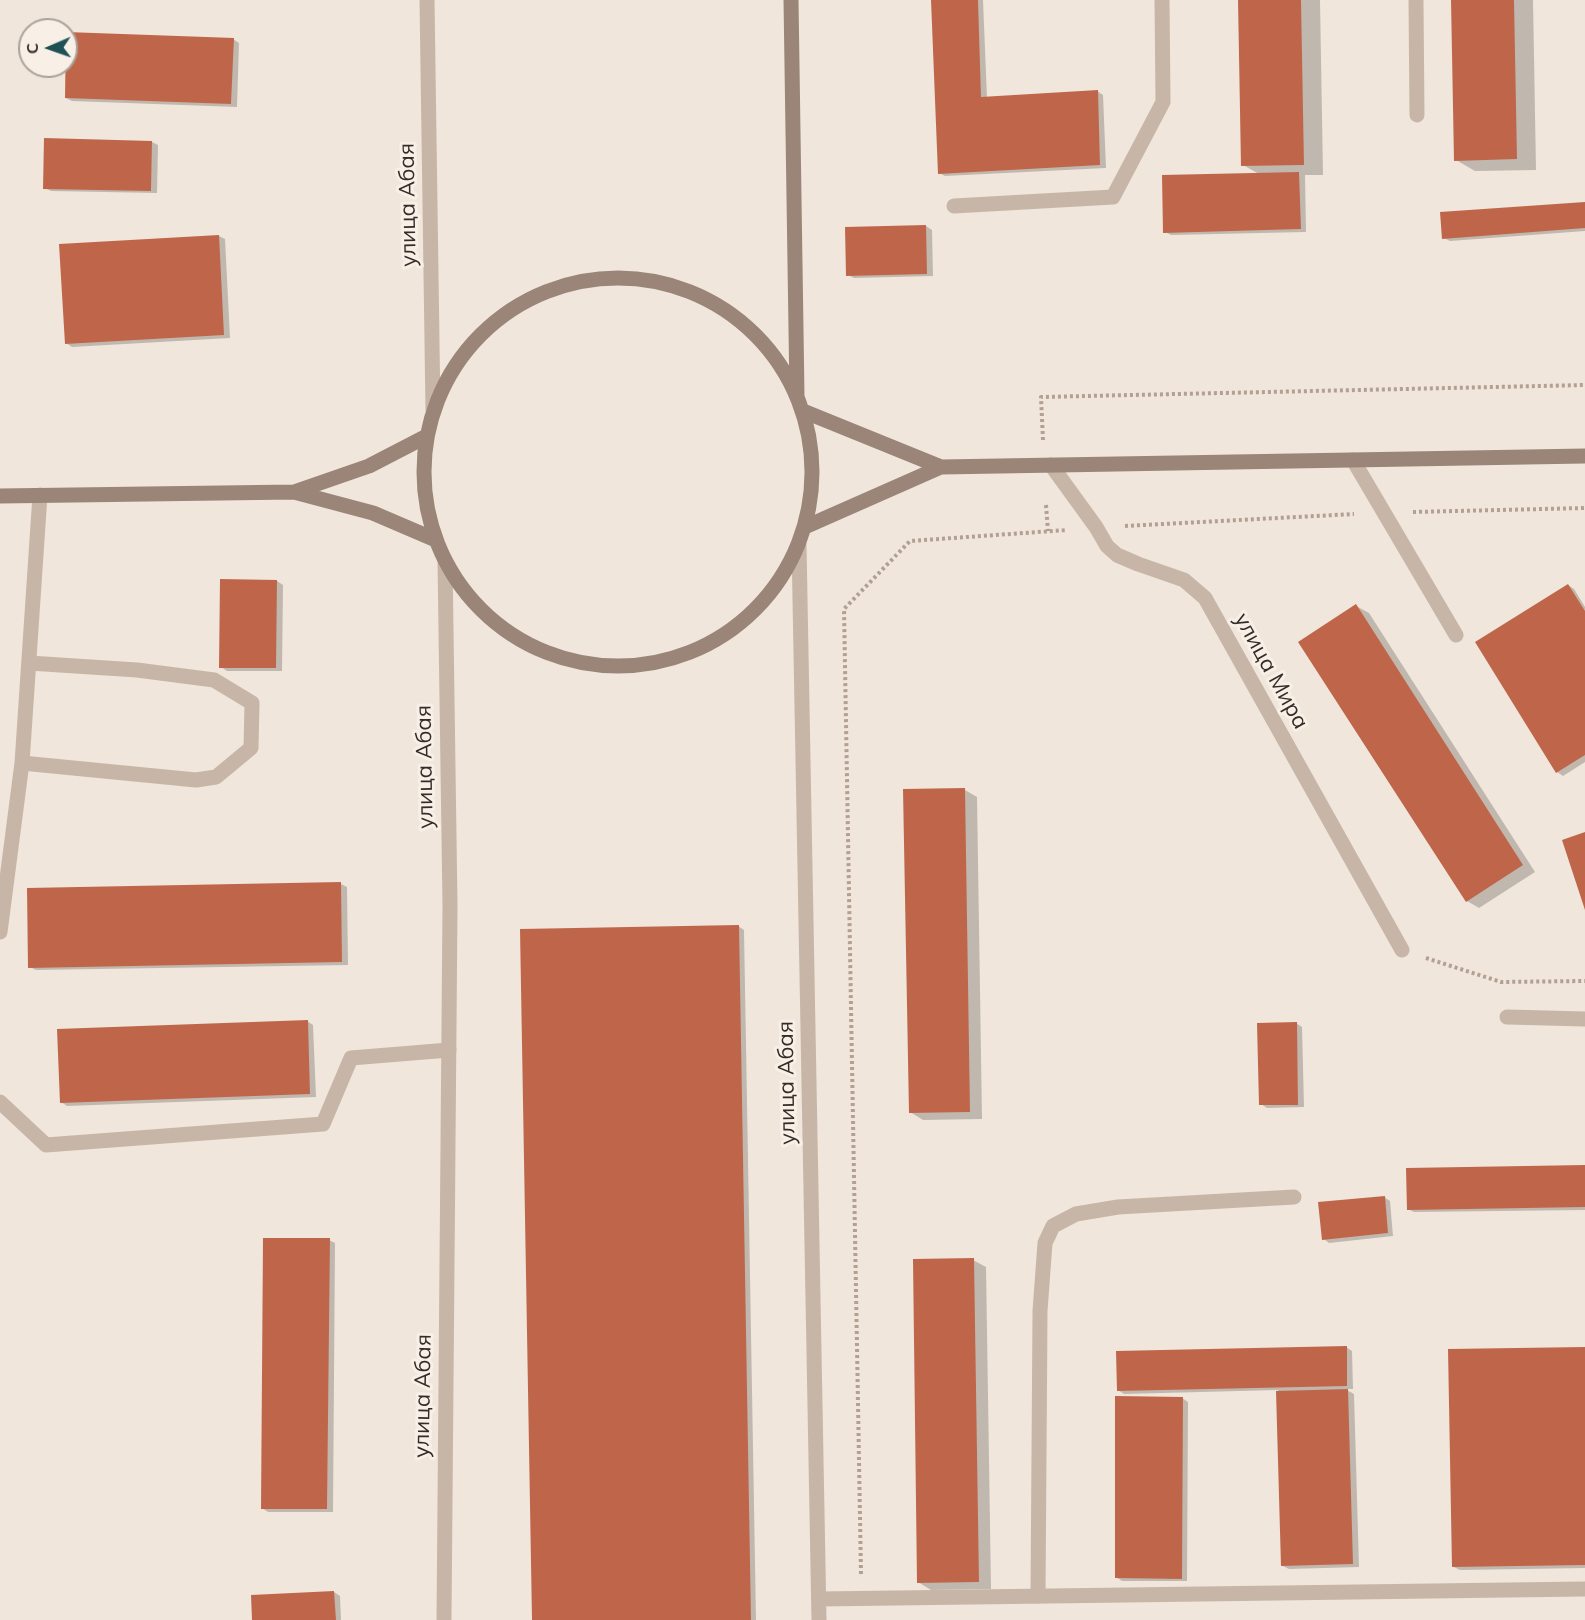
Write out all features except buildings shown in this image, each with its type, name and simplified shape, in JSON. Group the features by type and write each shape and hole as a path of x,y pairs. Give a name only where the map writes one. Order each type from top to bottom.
{"street":[{"name":"улица Абая","path":"427,0 433,410"},
{"path":"791,0 797,395"},
{"path":"954,206 1113,197 1163,102 1162,0"},
{"path":"1416,0 1417,115"},
{"path":"610,276 669,283 722,306 766,345 797,395 803,411 813,469 805,527 799,545 766,599 717,640 659,663 595,666 534,648 483,612 445,561 436,540 426,495 424,471 427,436 433,410 459,358 501,315 552,288 610,276"},
{"path":"803,411 941,467"},
{"path":"294,492 369,466 427,436"},
{"path":"805,527 941,467 1584,457"},
{"path":"1353,460 1456,635"},
{"name":"улица Мира","path":"1047,465 1096,527 1107,546 1118,555 1138,564 1184,580 1205,598 1402,950"},
{"path":"0,496 294,492 373,513 436,540"},
{"path":"0,932 22,763 40,495"},
{"name":"улица Абая","path":"799,545 819,1620"},
{"name":"улица Абая","path":"444,1620 450,906 445,561"},
{"path":"22,763 196,780 216,777 251,748 252,703 214,680 137,670 29,663"},
{"path":"1507,1017 1585,1019"},
{"path":"0,1102 46,1145 323,1124 351,1058 449,1050"},
{"path":"1038,1596 1040,1311 1045,1243 1053,1226 1076,1214 1118,1207 1294,1197"},
{"path":"819,1599 1585,1589"}],"path":[{"path":"1048,531 1047,465 1041,397 1585,385"},
{"path":"861,1598 844,609 910,542 1096,527 1384,513 1585,508"},
{"path":"1402,950 1501,982 1585,981"}]}
